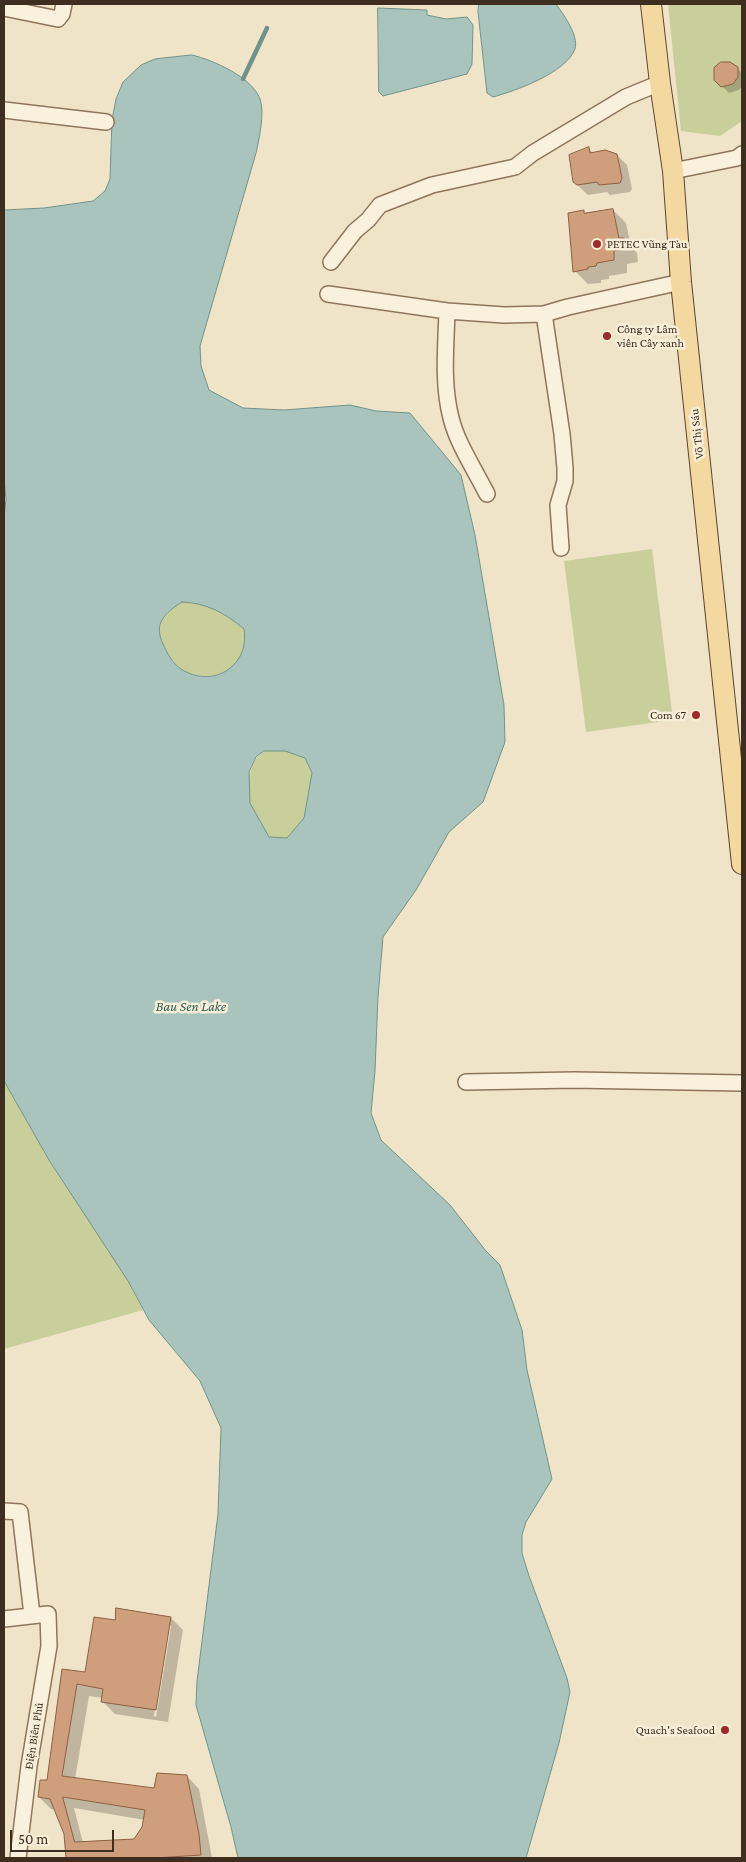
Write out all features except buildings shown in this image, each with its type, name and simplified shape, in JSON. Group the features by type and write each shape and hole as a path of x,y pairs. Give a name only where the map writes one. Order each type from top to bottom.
{"main road":[{"name":"Võ Thị Sáu","path":"651,4 673,171 681,282 742,862"}],"street":[{"path":"4,8 58,19 62,14 64,4"},
{"path":"331,262 355,231 368,220 380,205 432,185 515,167 533,153 626,97 660,83"},
{"path":"4,110 106,122"},
{"path":"673,171 740,160"},
{"path":"328,294 447,311 504,315 544,314 681,282"},
{"path":"447,311 447,399 451,419 487,494"},
{"path":"544,314 562,434 565,468 565,482 558,505 561,548"},
{"path":"466,1082 574,1080 742,1083"},
{"path":"4,1511 20,1512 32,1615 4,1618"},
{"name":"Điện Biên Phủ","path":"18,1858 29,1766 49,1646 48,1614 32,1615"}],"green space":[{"path":"668,4 742,4 742,121 720,136 681,131"},
{"path":"652,549 673,720 586,732 564,561"},
{"path":"182,602 200,604 215,610 230,618 244,629 243,651 232,667 218,674 203,676 188,673 178,667 173,661 166,651 159,630 162,619 170,610"},
{"path":"264,751 285,751 305,758 312,773 304,819 287,838 269,837 251,806 250,774 255,761"},
{"path":"4,1081 49,1160 128,1281 143,1310 4,1349"}],"water":[{"path":"479,4 556,4 573,31 576,43 575,49 570,58 551,73 526,86 493,97 487,93 478,12"},
{"path":"378,8 427,10 427,15 446,19 467,17 473,25 472,64 467,74 383,96 379,92"},
{"name":"Bau Sen Lake","path":"192,55 221,65 241,77 256,91 260,99 262,111 256,153 200,346 201,366 209,390 243,408 284,410 350,405 376,411 410,413 461,475 475,535 504,705 505,742 483,802 449,832 416,890 383,937 371,1113 381,1140 450,1205 486,1251 500,1265 522,1330 527,1370 552,1479 526,1522 522,1535 522,1553 567,1678 570,1692 559,1743 526,1858 238,1858 196,1705 197,1681 218,1514 221,1428 200,1381 149,1320 128,1281 49,1160 4,1081 4,517 6,499 4,480 4,210 44,208 93,201 105,191 110,179 112,120 116,99 123,82 141,65 155,59","holes":["182,602 200,604 215,610 230,618 244,629 244,642 241,654 235,664 226,671 205,677 193,675 178,667 170,658 160,637 160,624 170,610","264,751 285,751 305,758 312,773 304,818 287,838 269,837 250,803 249,772 256,757"]}],"waterway":[{"path":"243,79 267,28"}],"place":[{"name":"PETEC Vũng Tàu","path":"597,244"},
{"name":"Công ty Lâm viên Cây xanh","path":"607,336"},
{"name":"Com 67","path":"696,715"},
{"name":"Quach's Seafood","path":"725,1730"}]}
